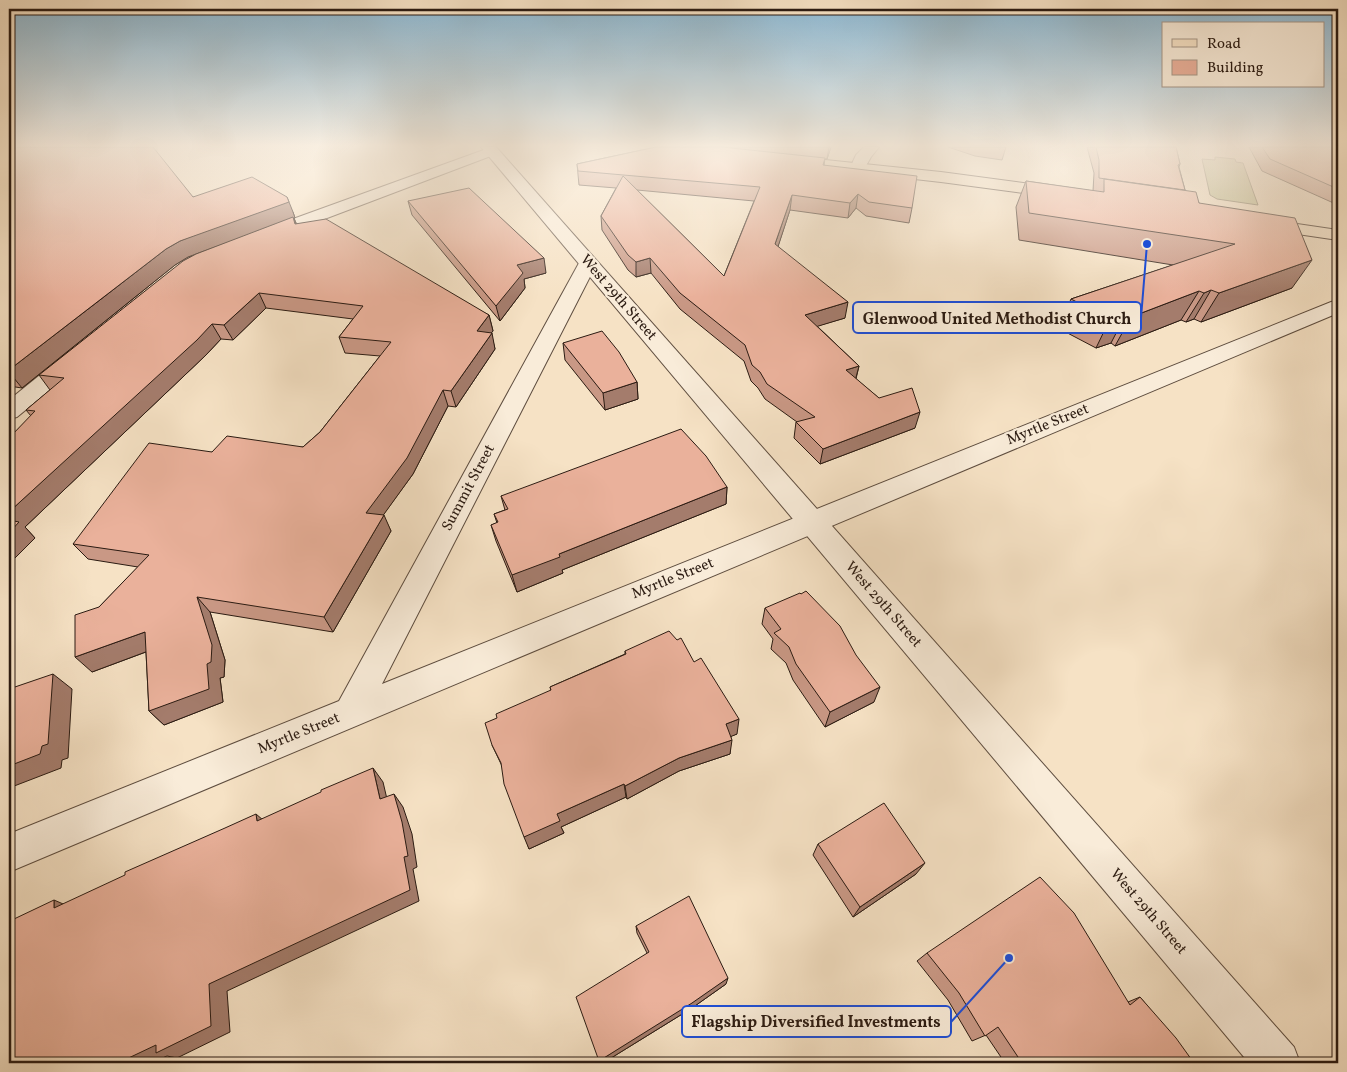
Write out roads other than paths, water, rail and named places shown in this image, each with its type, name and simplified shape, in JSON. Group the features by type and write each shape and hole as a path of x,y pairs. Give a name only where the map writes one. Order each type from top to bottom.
{"main road":[{"path":"1248,222 1338,235"}],"street":[{"path":"247,242 364,197"},
{"name":"West 29th Street","path":"531,197 1278,1063"},
{"name":"Summit Street","path":"350,713 588,263"},
{"name":"Myrtle Street","path":"9,853 1338,306"},
{"path":"9,412 84,350"}],"place":[{"name":"Glenwood United Methodist Church","path":"1147,244"},
{"name":"Flagship Diversified Investments","path":"1009,958"}]}
